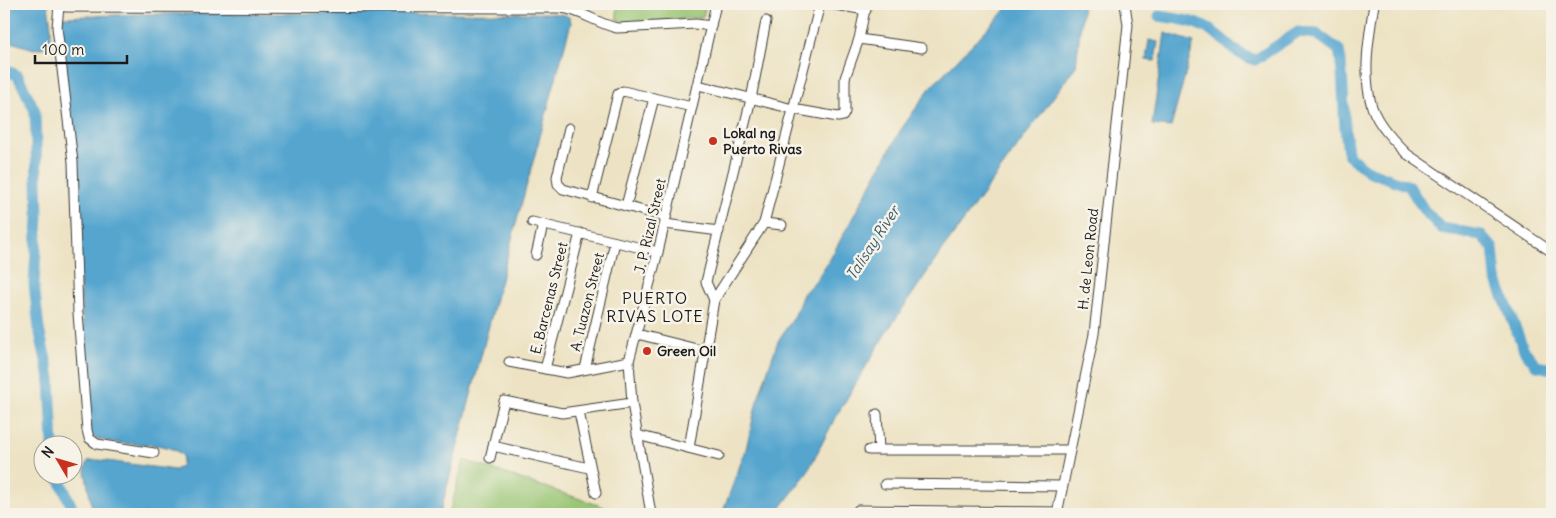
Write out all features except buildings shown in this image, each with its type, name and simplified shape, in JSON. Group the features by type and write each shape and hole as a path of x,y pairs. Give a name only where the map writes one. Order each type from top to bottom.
{"street":[{"name":"J. P. Rizal Street","path":"651,514 632,403 630,361 658,252 716,4"},
{"path":"689,448 714,300 764,223 820,4"},
{"path":"698,85 793,109 838,117 844,114 845,78 859,39 866,7 829,4"},
{"name":"H. de Leon Road","path":"1057,513 1094,334 1128,25 1125,4"},
{"path":"1374,4 1368,49 1368,81 1372,109 1387,133 1406,154 1552,252"},
{"path":"154,453 97,444 89,438 78,313 73,162 57,27 58,5 560,8 575,9 608,26 617,28 696,24 711,26"},
{"path":"714,300 706,282 751,98 766,21"},
{"path":"859,39 922,48"},
{"path":"592,198 618,94 623,91 692,107"},
{"path":"626,206 654,98"},
{"path":"569,128 557,177 558,184 563,189 626,206 665,221 719,231"},
{"path":"532,222 658,252"},
{"path":"764,223 782,225"},
{"path":"536,256 543,225"},
{"name":"E. Barcenas Street","path":"545,369 580,233"},
{"name":"A. Tuazon Street","path":"585,369 615,242"},
{"path":"638,334 705,351"},
{"path":"509,362 567,373 630,361"},
{"path":"490,458 504,401 543,410 579,412 632,403"},
{"path":"579,412 589,468 596,493"},
{"path":"877,414 879,450"},
{"path":"637,435 719,456"},
{"path":"493,446 589,468"},
{"path":"869,450 1070,450"},
{"path":"885,484 1063,486"},
{"path":"855,514 858,510 1057,513"}],"green space":[{"path":"617,4 706,4 703,17 632,24 617,20"},
{"path":"464,460 625,514 449,514"}],"water":[{"path":"4,4 48,4 51,37 47,47 34,49 4,40"},
{"name":"Talisay River","path":"1011,4 1083,4 1076,66 943,249 886,333 834,420 807,473 776,514 722,514 746,449 757,401 778,341 795,315 803,294 816,280 830,259 900,131 930,88"},
{"path":"550,13 565,15 570,18 571,23 504,268 440,514 260,514 249,509 240,514 93,514 85,470 88,461 99,460 175,470 181,466 183,456 163,446 125,444 101,440 91,435 60,17 145,14"},
{"path":"1165,33 1194,42 1171,127 1152,125"},
{"path":"1149,40 1158,42 1155,61 1146,60"}],"waterway":[{"path":"1159,16 1189,21 1203,26 1238,52 1255,60 1298,32 1317,34 1339,50 1349,156 1368,171 1409,186 1424,210 1441,228 1481,235 1493,248 1496,278 1524,350 1537,366 1552,369"},
{"path":"4,68 18,76 35,111 38,217 34,284 39,329 50,378 53,436"},
{"path":"62,486 75,514"}],"place":[{"name":"Lokal ng Puerto Rivas","path":"713,141"},
{"name":"Green Oil","path":"647,351"}],"district":[{"name":"PUERTO RIVAS LOTE","path":"655,307"}]}
